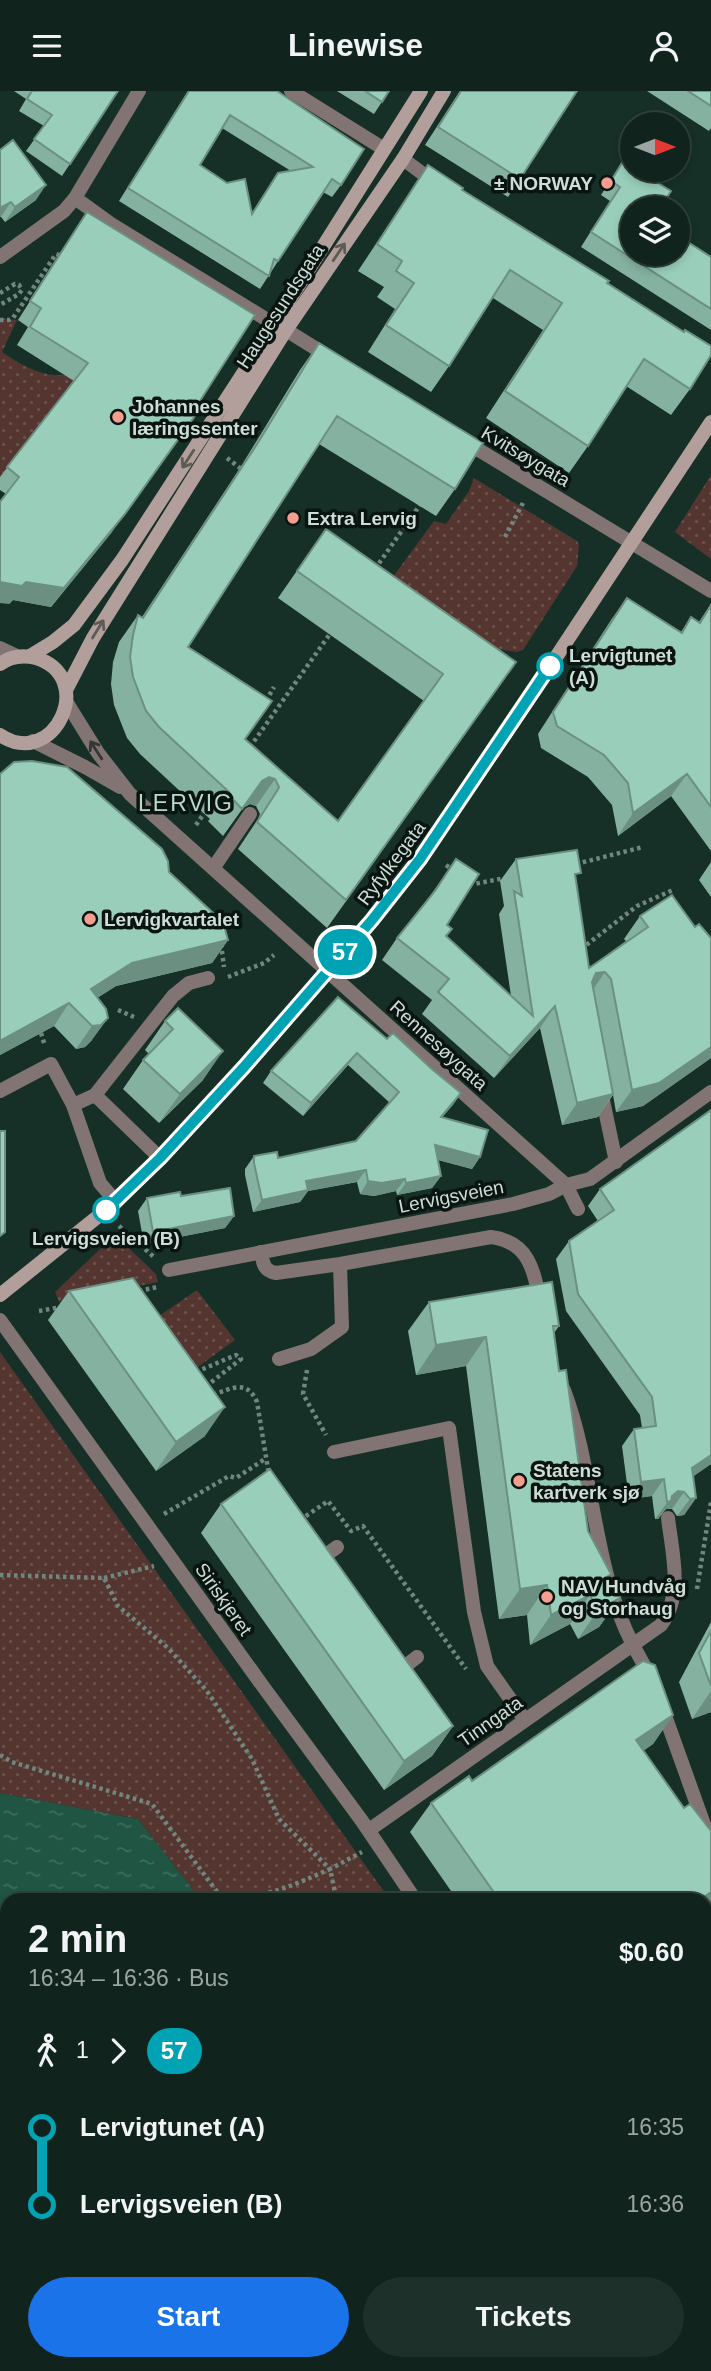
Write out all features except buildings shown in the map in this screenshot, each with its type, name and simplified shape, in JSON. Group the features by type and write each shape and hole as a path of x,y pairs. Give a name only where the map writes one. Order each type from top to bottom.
{"main road":[{"name":"Haugesundsgata","path":"26,742 46,736 57,727 64,715 66,696 93,638 421,91"},
{"name":"Haugesundsgata","path":"0,664 53,642 74,625 122,560 280,327 402,159 444,91"},
{"name":"Ryfylkegata","path":"0,1295 116,1202 160,1158 244,1067 372,920 420,859 512,724 711,422"},
{"path":"23,656 42,660 53,667 61,677 66,696"},
{"path":"0,735 26,742"},
{"path":"0,749 26,742"}],"street":[{"path":"0,257 64,211 75,198 139,91"},
{"path":"291,91 384,149"},
{"path":"402,159 452,194"},
{"path":"75,198 129,236 341,365"},
{"name":"Kvitsøygata","path":"451,433 711,591"},
{"path":"0,648 23,656"},
{"name":"Rennesøygata","path":"66,696 98,753 130,793 566,1185"},
{"name":"Rennesøygata","path":"26,742 85,767 130,793"},
{"path":"214,867 250,814"},
{"path":"73,1105 95,1095 173,996 189,983 208,978"},
{"path":"0,1091 51,1064 73,1105 100,1183 116,1202"},
{"path":"599,1081 616,1162"},
{"name":"Lervigsveien","path":"169,1270 513,1204 549,1194 566,1185 590,1179 711,1092"},
{"path":"95,1095 160,1158"},
{"path":"566,1185 578,1209"},
{"path":"261,1252 264,1267 269,1272 276,1273 491,1237 505,1239 519,1248 533,1267 543,1315"},
{"path":"279,1359 311,1349 342,1327 340,1264"},
{"name":"Siriskjeret","path":"0,1320 369,1830 411,1893"},
{"path":"559,1375 582,1447 612,1599 633,1646 650,1675 711,1844"},
{"path":"334,1451 449,1428 474,1612 487,1665 525,1720"},
{"name":"Tinngata","path":"369,1830 661,1625 674,1601 675,1578 668,1518"},
{"path":"311,1566 337,1547"},
{"path":"391,1677 417,1657"}],"path":[{"path":"0,320 13,318 55,254 59,255"},
{"path":"0,293 15,284 22,290 0,305"},
{"path":"225,457 240,468"},
{"path":"370,577 423,501"},
{"path":"505,537 524,501"},
{"path":"379,552 384,556"},
{"path":"247,751 340,620"},
{"path":"263,706 274,687"},
{"path":"253,724 262,730"},
{"path":"196,825 211,804"},
{"path":"569,866 643,847"},
{"path":"446,865 474,884 511,877"},
{"path":"578,937 580,949 637,906 673,890"},
{"path":"221,937 225,978 247,971 275,955"},
{"path":"119,1226 169,1270 159,1287 131,1293"},
{"path":"39,1311 64,1306"},
{"path":"311,1349 303,1394 334,1451"},
{"path":"187,1368 192,1374 236,1355 241,1359 197,1394"},
{"path":"211,1395 235,1387 253,1392 270,1483"},
{"path":"148,1524 229,1476 236,1478 265,1458"},
{"path":"296,1523 328,1501 351,1531 363,1526 466,1670 487,1665"},
{"path":"0,1575 104,1578 148,1568 170,1556"},
{"path":"104,1578 118,1605 168,1648 207,1691 252,1759 279,1819 330,1869 335,1893"},
{"path":"0,1755 12,1762 152,1804 218,1893"},
{"path":"264,1893 275,1892 330,1869 362,1852 369,1830"}],"shaded area":[{"path":"0,318 17,320 2,352 34,370 55,375 71,375 82,380 0,478"},
{"path":"711,475 711,559 675,532"},
{"path":"474,478 577,541 579,545 577,566 523,650 517,652 457,643 384,589 434,521 446,524 469,491"},
{"path":"115,1235 156,1274 158,1282 59,1302 55,1292"},
{"path":"197,1290 235,1340 180,1380 140,1329"},
{"path":"0,1352 385,1893 196,1893 138,1819 0,1793"}],"water":[{"path":"0,1793 138,1819 196,1893 0,1893"}],"bus line":[{"name":"57","path":"106,1210 160,1158 244,1067 372,920 420,859 550,666"}],"place":[{"name":"± NORWAY","path":"607,183"},
{"name":"Johannes læringssenter","path":"118,417"},
{"name":"Extra Lervig","path":"293,518"},
{"name":"Lervigtunet (A)","path":"550,666"},
{"name":"Lervigkvartalet","path":"90,919"},
{"name":"Lervigsveien (B)","path":"106,1210"},
{"name":"Statens kartverk sjø","path":"519,1481"},
{"name":"NAV Hundvåg og Storhaug","path":"547,1597"}],"district":[{"name":"LERVIG","path":"186,803"}]}
